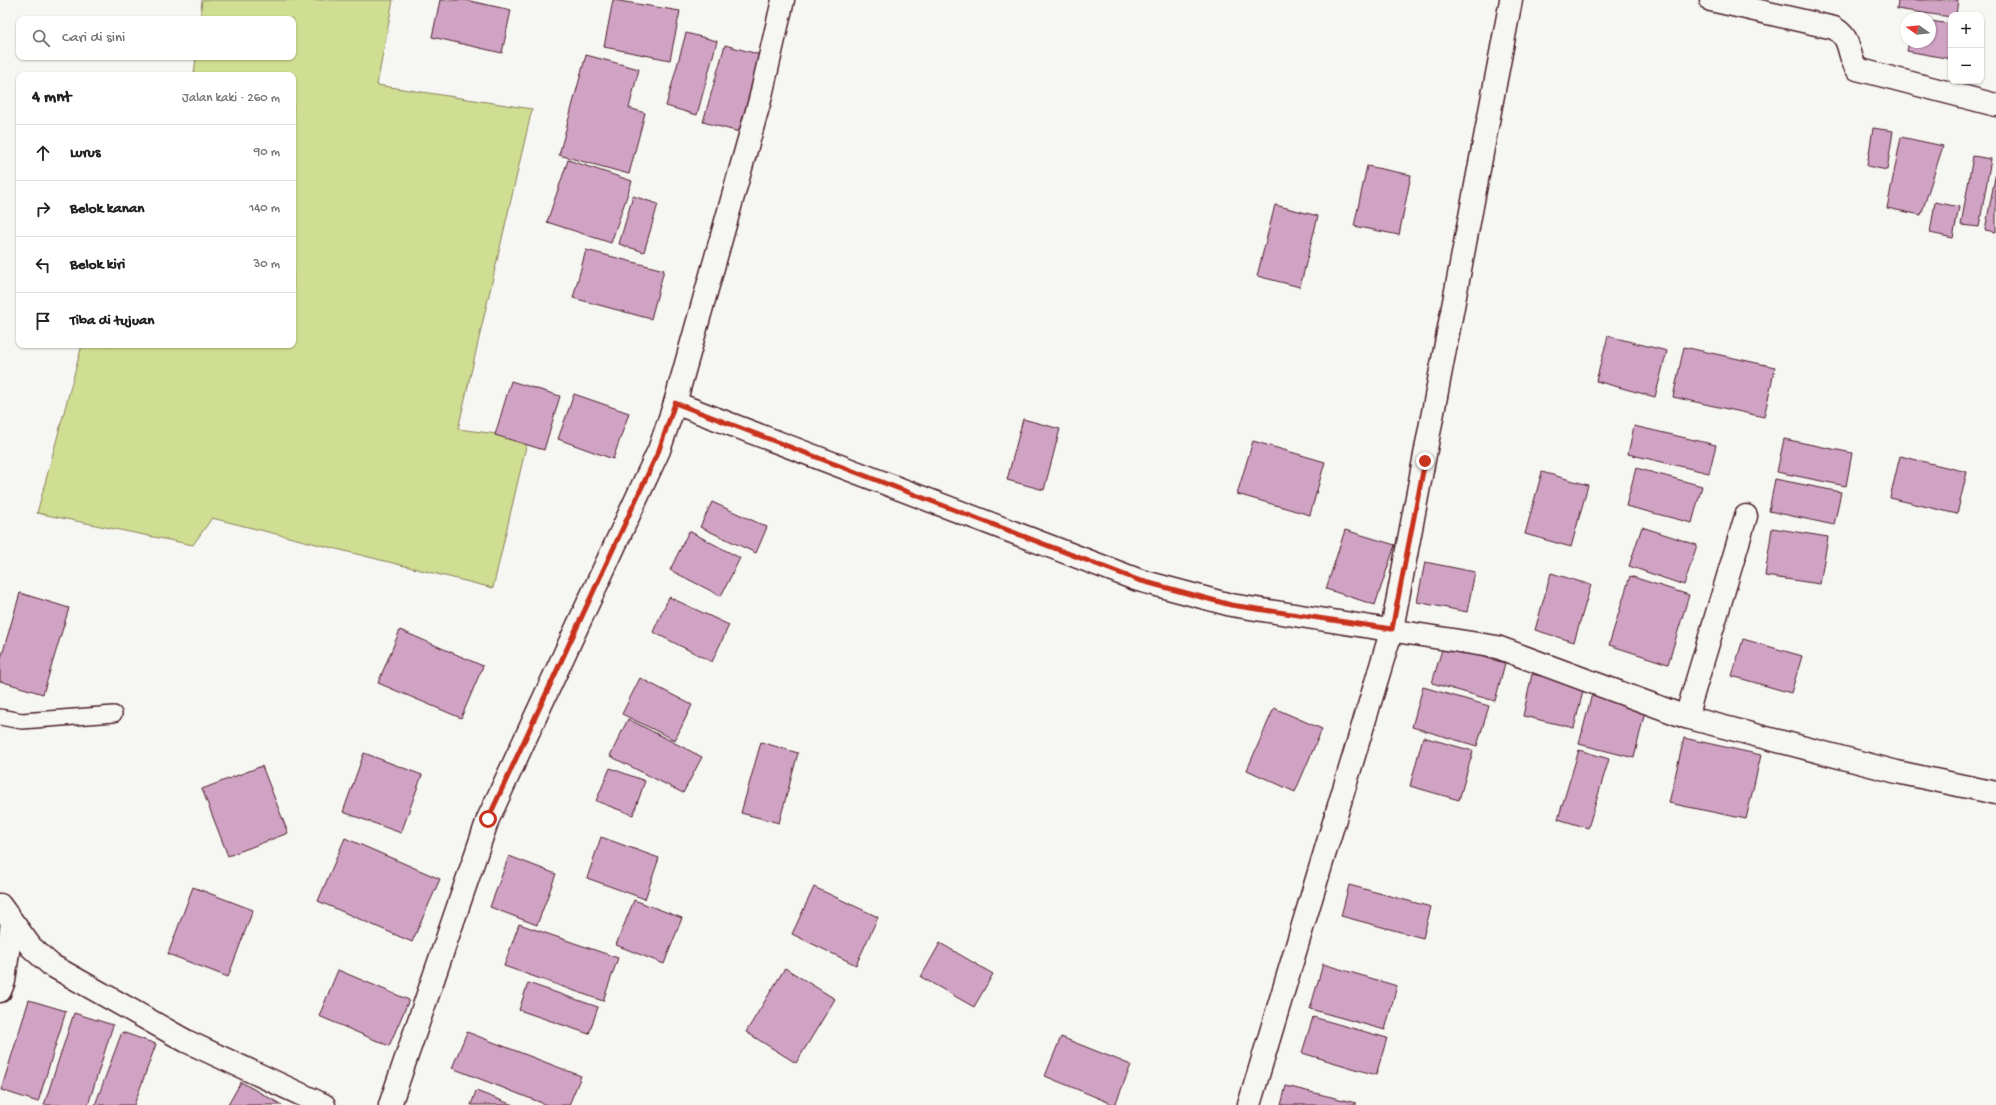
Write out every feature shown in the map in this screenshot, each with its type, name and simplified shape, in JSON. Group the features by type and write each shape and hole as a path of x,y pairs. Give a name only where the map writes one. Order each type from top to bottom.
{"street":[{"path":"390,1105 488,819 659,450 675,403 760,100 783,0"},
{"path":"1249,1105 1392,629 1511,0"},
{"path":"1711,0 1834,28 1843,33 1848,40 1853,62 1858,69 1996,105"},
{"path":"675,403 1138,580 1231,605 1392,629 1497,647 1686,717 1897,772 1996,793"},
{"path":"1686,717 1746,516"},
{"path":"0,991 4,980 6,914"},
{"path":"6,914 31,947 51,965 79,983 186,1041 324,1105"}],"lane":[{"path":"0,717 22,721 114,714"}],"green space":[{"path":"202,0 393,0 377,85 532,109 458,429 528,438 493,588 212,518 193,545 37,513 81,348 296,348 296,72 194,72 196,60 296,60 296,16 200,16"}],"building":[{"path":"440,0 465,0 511,10 502,53 432,37"},
{"path":"613,0 680,11 670,60 604,47"},
{"path":"1898,0 1958,0 1956,12 1948,12 1948,17 1936,15 1936,12 1917,12 1897,9"},
{"path":"1936,22 1948,24 1948,58 1907,51 1908,48 1936,48"},
{"path":"686,33 717,41 697,115 666,106"},
{"path":"725,45 761,55 739,132 703,122"},
{"path":"586,55 639,69 629,108 645,113 629,174 559,155"},
{"path":"1873,128 1893,131 1887,170 1867,166"},
{"path":"1901,137 1943,146 1921,215 1887,208"},
{"path":"1973,156 1991,159 1979,227 1961,225"},
{"path":"568,160 632,181 611,243 547,222"},
{"path":"1367,166 1411,175 1399,235 1354,226"},
{"path":"1996,172 1996,232 1985,230"},
{"path":"633,196 658,204 644,252 619,244"},
{"path":"1935,202 1959,207 1953,238 1930,233"},
{"path":"1275,205 1318,216 1300,287 1257,276"},
{"path":"586,250 664,270 651,319 573,298"},
{"path":"1608,336 1667,351 1655,397 1596,381"},
{"path":"1684,347 1775,367 1764,417 1673,397"},
{"path":"511,381 560,396 544,450 495,435"},
{"path":"574,394 629,413 613,459 558,439"},
{"path":"1023,419 1060,429 1044,490 1007,480"},
{"path":"1634,426 1716,445 1709,473 1628,454"},
{"path":"1784,439 1852,453 1846,486 1777,472"},
{"path":"1253,441 1325,462 1310,515 1237,494"},
{"path":"1900,456 1967,472 1957,514 1890,498"},
{"path":"1636,468 1702,486 1692,523 1626,506"},
{"path":"1542,472 1588,485 1571,547 1525,534"},
{"path":"1775,479 1841,492 1834,525 1769,511"},
{"path":"712,502 767,527 756,553 700,527"},
{"path":"1642,527 1697,545 1684,585 1629,566"},
{"path":"1772,528 1828,537 1820,584 1765,576"},
{"path":"1345,530 1395,545 1375,605 1326,589"},
{"path":"689,531 740,558 721,596 670,570"},
{"path":"1425,562 1475,572 1467,612 1417,602"},
{"path":"1551,573 1591,585 1574,642 1535,630"},
{"path":"1630,576 1689,595 1668,664 1609,645"},
{"path":"20,593 69,608 43,694 0,681 0,662"},
{"path":"669,597 729,625 712,662 653,632"},
{"path":"400,630 483,666 461,718 378,683"},
{"path":"1743,639 1802,656 1791,693 1732,676"},
{"path":"1443,646 1505,663 1495,701 1432,683"},
{"path":"1532,674 1584,686 1574,728 1523,716"},
{"path":"640,678 692,705 675,740 622,714"},
{"path":"1423,687 1489,706 1477,746 1412,727"},
{"path":"1592,694 1646,707 1634,758 1579,744"},
{"path":"1274,708 1322,729 1295,792 1247,770"},
{"path":"628,719 702,757 683,793 610,756"},
{"path":"1423,737 1473,751 1459,800 1410,786"},
{"path":"1684,738 1761,755 1746,819 1669,803"},
{"path":"761,742 798,753 779,823 741,813"},
{"path":"1579,750 1609,759 1588,828 1558,819"},
{"path":"364,753 422,775 401,833 343,812"},
{"path":"262,766 288,833 228,856 202,789"},
{"path":"610,768 645,781 633,815 596,801"},
{"path":"601,837 659,858 645,899 587,878"},
{"path":"345,838 440,879 412,942 318,901"},
{"path":"509,856 556,874 537,925 490,907"},
{"path":"1349,885 1431,907 1423,938 1341,916"},
{"path":"193,887 253,910 228,977 168,954"},
{"path":"814,887 878,917 856,965 792,934"},
{"path":"634,900 682,918 664,964 616,945"},
{"path":"519,924 618,958 603,1001 504,966"},
{"path":"940,943 993,974 974,1007 921,977"},
{"path":"1323,964 1397,986 1385,1030 1310,1009"},
{"path":"785,968 835,999 796,1063 746,1032"},
{"path":"338,970 409,1000 389,1046 319,1016"},
{"path":"528,983 598,1007 589,1034 519,1010"},
{"path":"29,1000 66,1011 38,1102 1,1090"},
{"path":"74,1013 113,1025 88,1105 44,1105"},
{"path":"1313,1017 1387,1038 1376,1075 1302,1053"},
{"path":"122,1032 156,1044 134,1105 95,1105"},
{"path":"467,1032 581,1076 569,1105 547,1105 452,1068"},
{"path":"1061,1037 1131,1065 1115,1105 1045,1076"},
{"path":"241,1082 282,1105 228,1105"},
{"path":"1286,1086 1356,1103 1356,1105 1281,1105"},
{"path":"476,1091 513,1105 471,1105"}],"route":[{"path":"488,819 659,450 675,403 1138,580 1231,605 1392,629 1425,461"}]}
